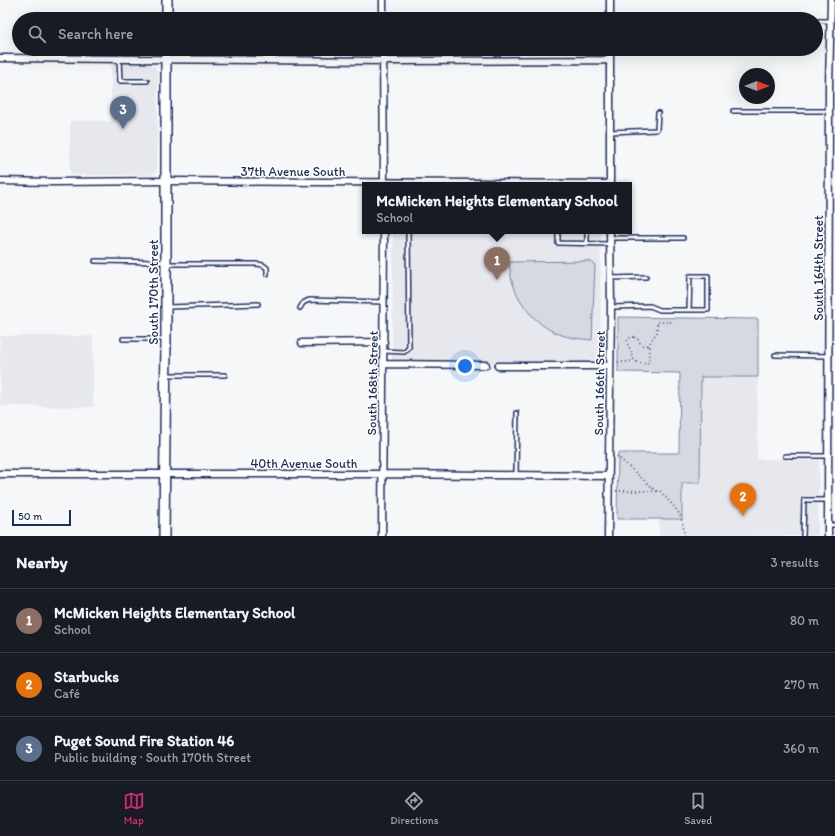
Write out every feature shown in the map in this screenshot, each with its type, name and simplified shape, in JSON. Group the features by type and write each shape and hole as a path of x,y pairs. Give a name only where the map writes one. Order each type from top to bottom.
{"street":[{"path":"167,0 167,12"},
{"path":"383,0 383,12"},
{"path":"610,0 610,12"},
{"name":"South 164th Street","path":"828,536 829,356 832,347 832,204 829,111 832,84 832,35 830,21 831,0"},
{"path":"383,56 384,182"},
{"path":"610,56 610,182"},
{"path":"0,58 610,60"},
{"name":"South 170th Street","path":"164,536 166,375 166,59"},
{"name":"37th Avenue South","path":"0,181 166,181 362,184"},
{"name":"South 168th Street","path":"382,536 384,234"},
{"name":"South 166th Street","path":"608,536 611,307 610,237"},
{"path":"302,343 384,342"},
{"path":"383,364 486,365"},
{"path":"498,366 610,366"},
{"name":"40th Avenue South","path":"0,474 382,474 609,476"}],"lane":[{"path":"823,21 830,21"},
{"path":"119,59 120,81 147,81"},
{"path":"733,110 829,111"},
{"path":"610,132 656,130 658,113"},
{"path":"383,351 404,352 408,347 408,234"},
{"path":"558,234 558,243 587,244 610,237 683,238"},
{"path":"587,234 587,244"},
{"path":"95,261 257,264 263,265 267,268 267,274"},
{"path":"611,307 650,306 660,310 689,310 708,310 708,276 690,276 689,310"},
{"path":"611,278 646,277"},
{"path":"300,308 309,300 384,302"},
{"path":"166,307 258,304"},
{"path":"123,339 166,339"},
{"path":"774,354 829,356"},
{"path":"166,375 225,375"},
{"path":"516,475 517,413"},
{"path":"785,456 828,456"},
{"path":"803,536 804,500 828,500"},
{"path":"828,525 835,525"}],"path":[{"path":"648,346 657,333 657,322 674,322"},
{"path":"633,360 631,351 627,345 628,339 634,337 638,339 639,344 648,346"},
{"path":"618,362 628,362 633,360 644,364 648,363 650,348 648,346"},
{"path":"617,456 656,491"},
{"path":"616,490 660,491 681,515 684,527 684,536"}],"shaded area":[{"path":"111,63 151,64 151,66 155,67 158,73 156,171 151,175 70,175 70,121 111,121"},
{"path":"393,234 601,234 600,363 392,362"},
{"path":"590,261 595,265 592,340 559,334 542,325 535,319 522,304 511,277 509,262"},
{"path":"618,317 758,319 758,377 701,377 700,483 682,483 682,519 617,519 618,453 679,453 680,373 618,372"},
{"path":"0,336 93,336 93,407 0,406"},
{"path":"701,377 758,377 757,459 819,460 818,536 659,536 659,519 682,519 682,483 700,483"}],"place":[{"name":"Puget Sound Fire Station 46","path":"123,129"},
{"name":"McMicken Heights Elementary School","path":"497,280"},
{"name":"Starbucks","path":"743,516"}]}
